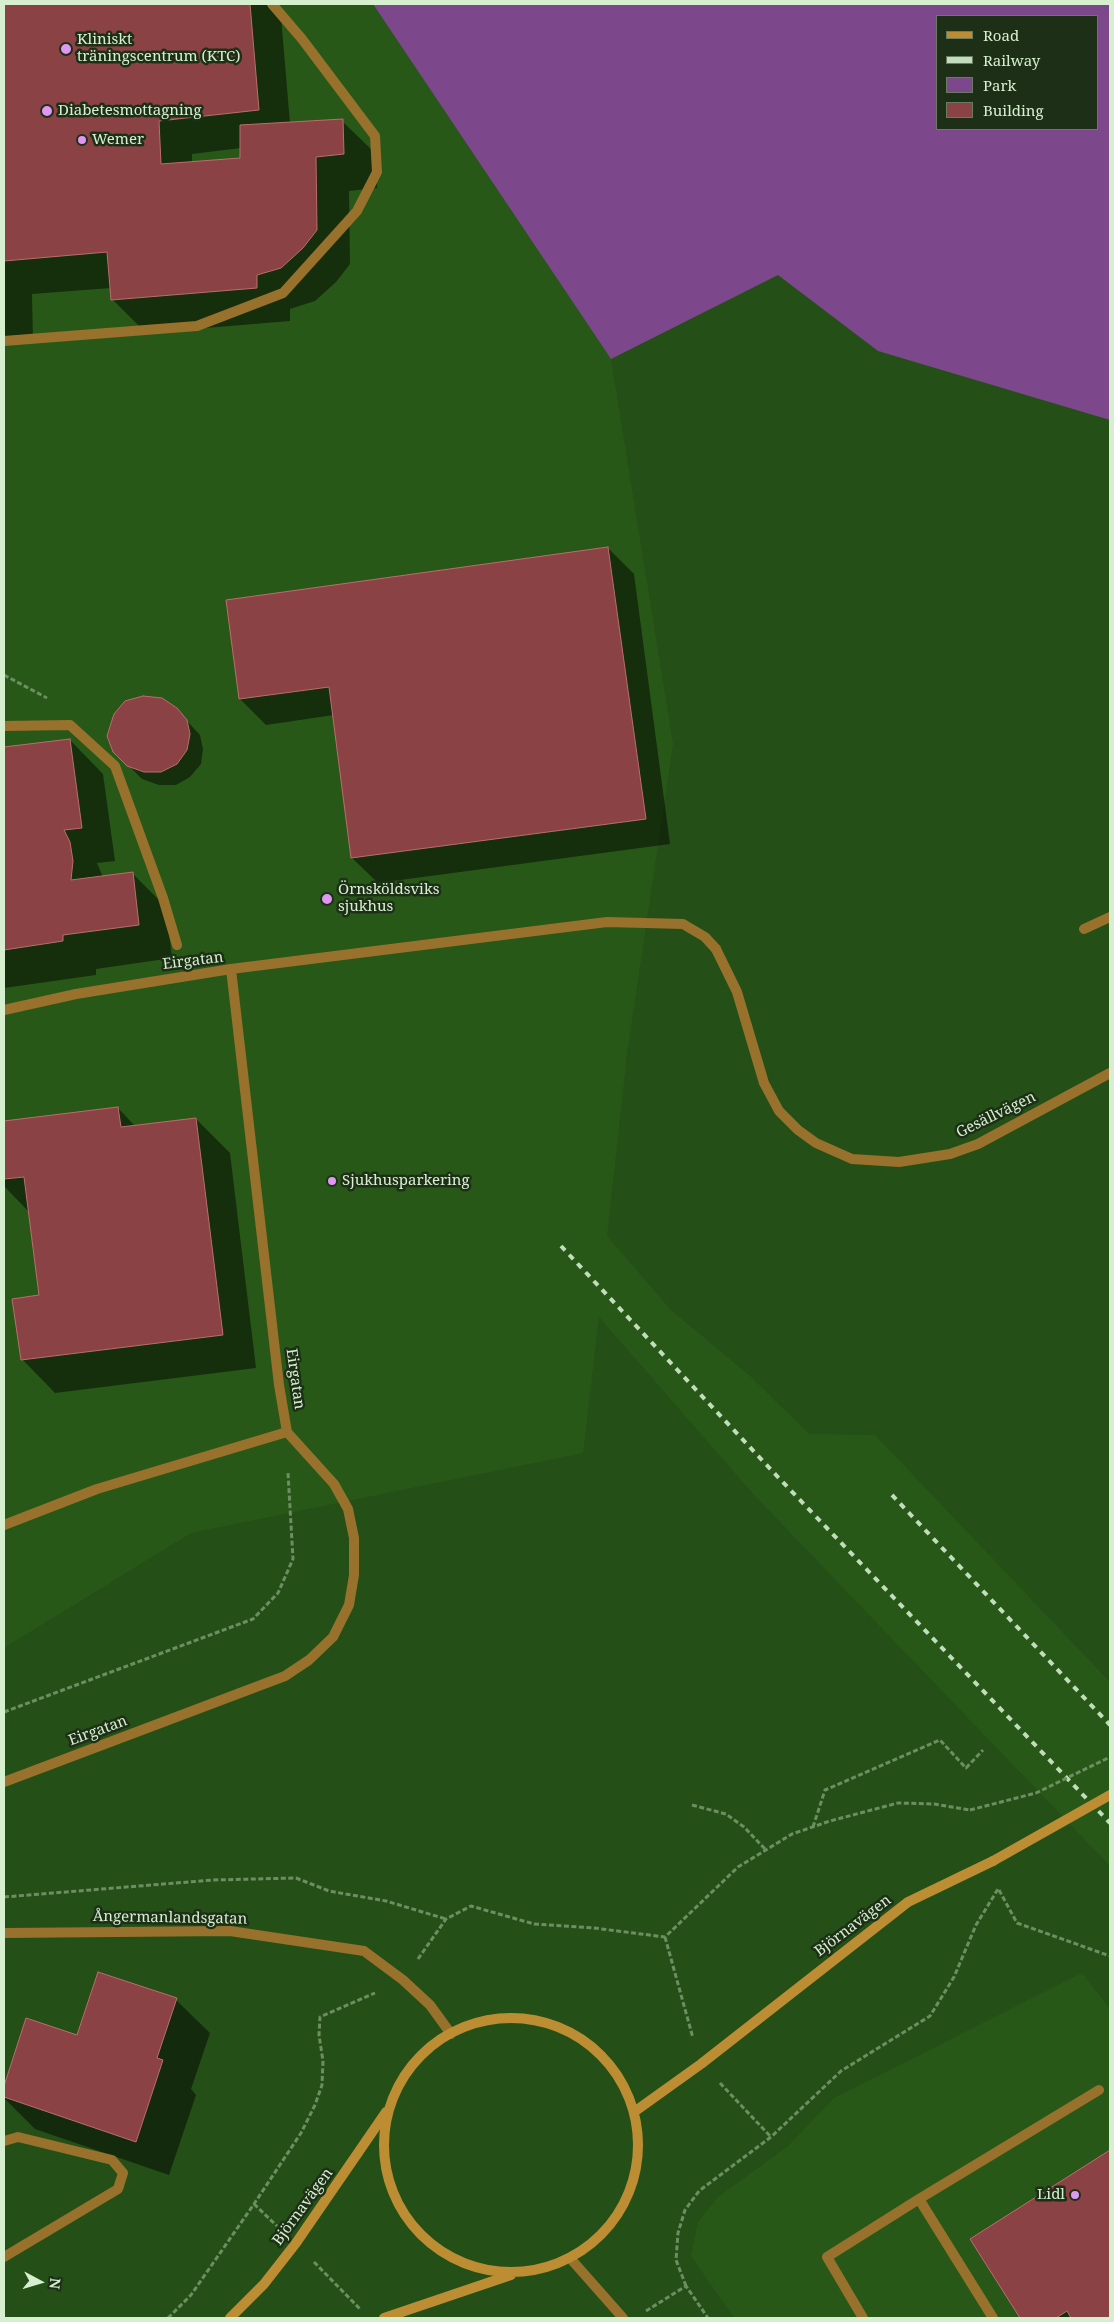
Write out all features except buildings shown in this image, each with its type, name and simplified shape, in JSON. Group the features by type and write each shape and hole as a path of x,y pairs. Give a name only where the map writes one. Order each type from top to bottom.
{"main road":[{"name":"Björnavägen","path":"634,2112 701,2064 908,1902 993,1862 1110,1795"},
{"path":"384,2318 521,2272 546,2268 570,2258 604,2232 627,2196 638,2154 634,2112 626,2092 608,2063 588,2044 570,2033 531,2020 511,2018 490,2020 451,2034 434,2044 414,2064 398,2088 391,2105 386,2124 386,2164 398,2204 410,2222 441,2251 459,2261 478,2268 521,2272"},
{"name":"Björnavägen","path":"230,2318 264,2284 296,2243 391,2105"}],"street":[{"path":"4,341 197,326 283,293 357,211 378,172 374,136 302,39 272,4"},
{"path":"4,726 70,725 115,766 163,898 177,945"},
{"path":"1084,929 1110,917"},
{"name":"Gesällvägen","path":"231,969 607,922 683,924 705,937 716,949 737,992 764,1083 779,1110 798,1130 816,1143 852,1159 899,1162 924,1160 960,1150 978,1144 1110,1073"},
{"name":"Eirgatan","path":"4,1010 76,994 231,969 279,1385 287,1432 334,1484 348,1509 354,1538 354,1576 350,1604 333,1637 308,1660 285,1676 4,1782"},
{"path":"4,1525 97,1488 287,1432"},
{"name":"Ångermanlandsgatan","path":"4,1933 230,1931 364,1951 403,1980 430,2005 451,2034"},
{"path":"863,2318 827,2257 1098,2090"},
{"path":"4,2141 18,2137 112,2160 123,2173 118,2188 4,2257"},
{"path":"919,2199 993,2318"},
{"path":"570,2258 623,2318"}],"path":[{"path":"4,1712 252,1619 278,1593 293,1560 287,1432"},
{"path":"813,1827 824,1790 940,1740 966,1768 983,1750"},
{"path":"168,2318 191,2295 254,2204 300,2133 315,2105 322,2085 323,2061 319,2035 320,2017 403,1980 446,1918 471,1906 534,1924 594,1928 665,1937 738,1867 792,1834 830,1820 898,1803 934,1804 970,1810 1036,1793 1110,1757"},
{"path":"692,1805 726,1814 744,1827 766,1850"},
{"path":"4,1897 213,1880 296,1878 329,1891 386,1902 446,1918"},
{"path":"708,2318 686,2286 676,2260 678,2233 685,2210 699,2191 772,2137 841,2071 930,2016 954,1977 976,1925 998,1889 1017,1923 1110,1956"},
{"path":"644,2313 686,2286"}],"shaded area":[{"name":"Örnsköldsviks sjukhus","path":"4,4 373,4 611,359 673,744 627,1054 607,1236 671,1310 749,1375 809,1434 875,1435 1110,1682 1110,1866 754,1495 599,1317 583,1453 191,1533 4,1648"},
{"path":"1082,1973 1110,2009 1110,2318 734,2318 691,2256 698,2222 718,2197 788,2146 834,2098"}],"green space":[{"path":"373,4 1110,4 1110,420 878,351 778,275 611,359"}],"railway":[{"path":"561,1246 776,1475 1110,1823"},
{"path":"892,1495 1110,1725"}],"place":[{"name":"Kliniskt träningscentrum (KTC)","path":"66,49"},
{"name":"Diabetesmottagning","path":"47,111"},
{"name":"Wemer","path":"82,140"},
{"name":"Örnsköldsviks sjukhus","path":"327,899"},
{"name":"Sjukhusparkering","path":"332,1181"},
{"name":"Lidl","path":"1075,2195"}]}
